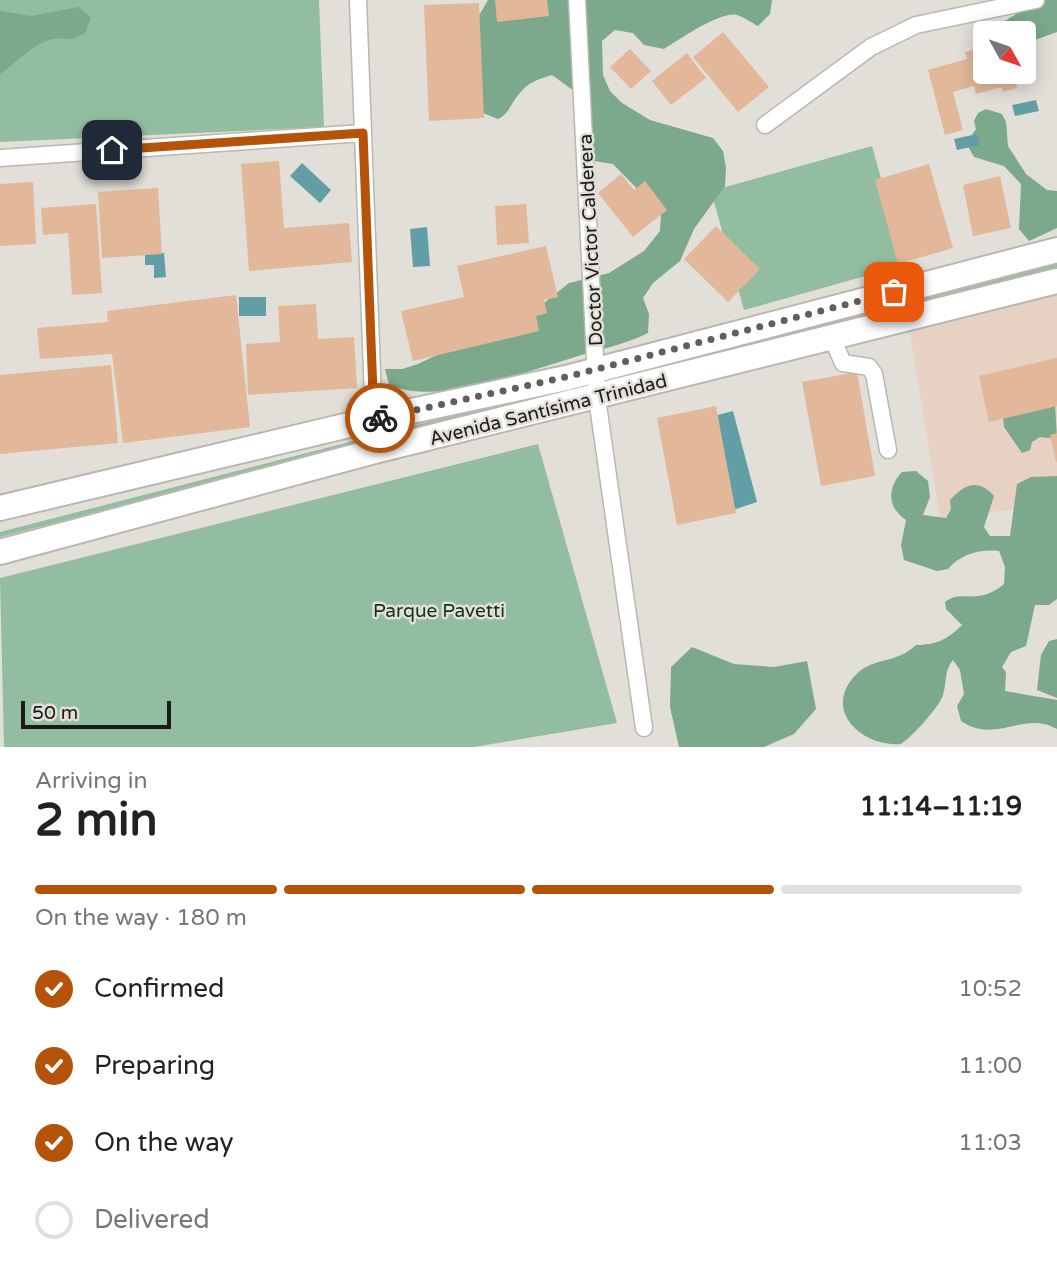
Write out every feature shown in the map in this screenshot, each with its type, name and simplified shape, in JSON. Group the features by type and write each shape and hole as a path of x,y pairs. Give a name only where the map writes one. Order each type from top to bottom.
{"main road":[{"name":"Avenida Santísima Trinidad","path":"0,508 374,419 566,377 1057,250"},
{"name":"Avenida Santísima Trinidad","path":"0,552 375,451 597,398 1057,281"}],"street":[{"path":"358,0 375,451"},
{"name":"Doctor Victor Calderera","path":"577,0 597,398 644,728"},
{"path":"765,125 871,47 916,25 1036,0"},
{"path":"0,158 363,133"},
{"path":"832,338 843,363 869,367 874,374 888,450"}],"shaded area":[{"path":"1057,296 1057,505 940,517 910,333"}],"green space":[{"path":"0,0 319,0 324,127 0,142"},
{"path":"488,0 772,0 770,14 758,26 737,15 721,17 664,49 644,45 633,33 615,30 602,41 603,75 610,91 622,103 650,120 713,138 723,151 726,168 725,186 694,229 680,261 653,283 643,298 649,314 648,333 620,344 481,385 433,392 410,390 389,385 385,369 402,369 418,364 544,303 569,283 609,273 644,251 660,231 661,215 656,208 613,164 594,161 575,142 578,98 574,91 552,75 526,87 498,119 465,106 470,31"},
{"path":"1020,0 1057,0 1057,32 1036,40 1036,21 1004,21 1025,7"},
{"path":"79,7 91,18 85,33 71,39 46,41 0,74 0,11 31,16"},
{"path":"986,109 1002,114 1006,122 1008,146 1026,174 1047,190 1057,191 1057,228 1029,241 1019,229 1021,184 1004,166 974,157 966,143 976,129 974,121 978,113"},
{"path":"872,146 905,265 744,310 711,191"},
{"path":"1057,262 1057,268 626,378 624,375"},
{"path":"550,392 553,396 402,431 404,428"},
{"path":"1055,404 1057,439 1040,437 1032,442 1030,450 1022,453 1004,427 1003,418"},
{"path":"365,438 366,443 0,537 0,532"},
{"name":"Parque Pavetti","path":"538,444 617,723 474,747 4,747 0,578"},
{"path":"916,471 928,481 930,497 923,515 946,518 951,509 950,500 961,490 977,485 988,490 994,496 984,527 990,536 1010,536 1017,484 1031,477 1057,476 1057,599 1049,605 1035,605 1026,646 1011,652 1002,667 1006,672 1005,691 1057,700 1057,729 1032,723 986,730 961,721 957,706 964,694 960,670 953,660 947,672 941,700 925,721 901,744 874,740 862,734 846,715 843,704 845,692 859,672 875,663 908,652 916,645 930,644 952,634 962,625 946,609 945,602 951,598 986,595 1004,584 1005,567 999,551 971,554 948,569 937,571 904,560 901,545 906,520 895,509 891,497 894,484 902,472"},
{"path":"1057,639 1057,698 1037,690 1041,655 1049,641"},
{"path":"692,647 734,664 774,667 807,661 816,709 794,734 764,747 679,747 670,707 671,667"}],"water":[{"path":"1036,100 1039,111 1015,116 1012,105"},
{"path":"977,134 980,145 957,150 954,139"},
{"path":"302,163 331,190 320,203 290,176"},
{"path":"427,227 430,266 413,267 410,229"},
{"path":"164,253 166,277 154,278 154,265 145,265 145,254"},
{"path":"239,297 266,297 266,316 239,316"},
{"path":"733,411 757,502 733,510 710,417"}],"building":[{"path":"495,0 547,0 549,16 497,22"},
{"path":"479,3 484,118 429,121 424,5"},
{"path":"723,32 769,87 738,112 693,57"},
{"path":"630,49 651,71 631,89 610,67"},
{"path":"973,50 973,84 1016,84 1017,88 1003,92 1001,87 976,94 974,86 953,92 963,130 945,135 928,70 967,59 965,52"},
{"path":"687,53 706,78 671,105 652,81"},
{"path":"279,161 284,228 349,223 352,262 249,271 241,164"},
{"path":"929,164 953,248 898,264 875,180"},
{"path":"621,174 634,190 645,181 667,210 633,237 598,193"},
{"path":"1000,176 1011,228 973,236 963,185"},
{"path":"33,182 36,244 0,246 0,184"},
{"path":"158,188 162,254 102,258 98,192"},
{"path":"96,204 102,293 72,295 68,233 43,235 41,208"},
{"path":"526,204 529,243 497,245 495,206"},
{"path":"716,226 760,269 728,302 684,259"},
{"path":"546,246 558,297 544,300 547,313 536,316 539,331 413,361 401,311 464,297 457,266"},
{"path":"236,295 250,427 123,443 112,354 40,359 37,328 108,322 107,311"},
{"path":"316,304 318,339 354,337 357,388 248,395 246,344 280,342 278,306"},
{"path":"1057,358 1057,406 989,422 979,376"},
{"path":"111,365 118,443 0,454 0,375"},
{"path":"857,372 875,476 821,486 802,382"},
{"path":"716,406 736,513 677,525 657,418"},
{"path":"1057,433 1057,462 1056,462 1050,435"}],"way so far":[{"path":"380,418 566,377 894,292"}],"route":[{"path":"112,150 363,133 374,419 380,418"}]}
